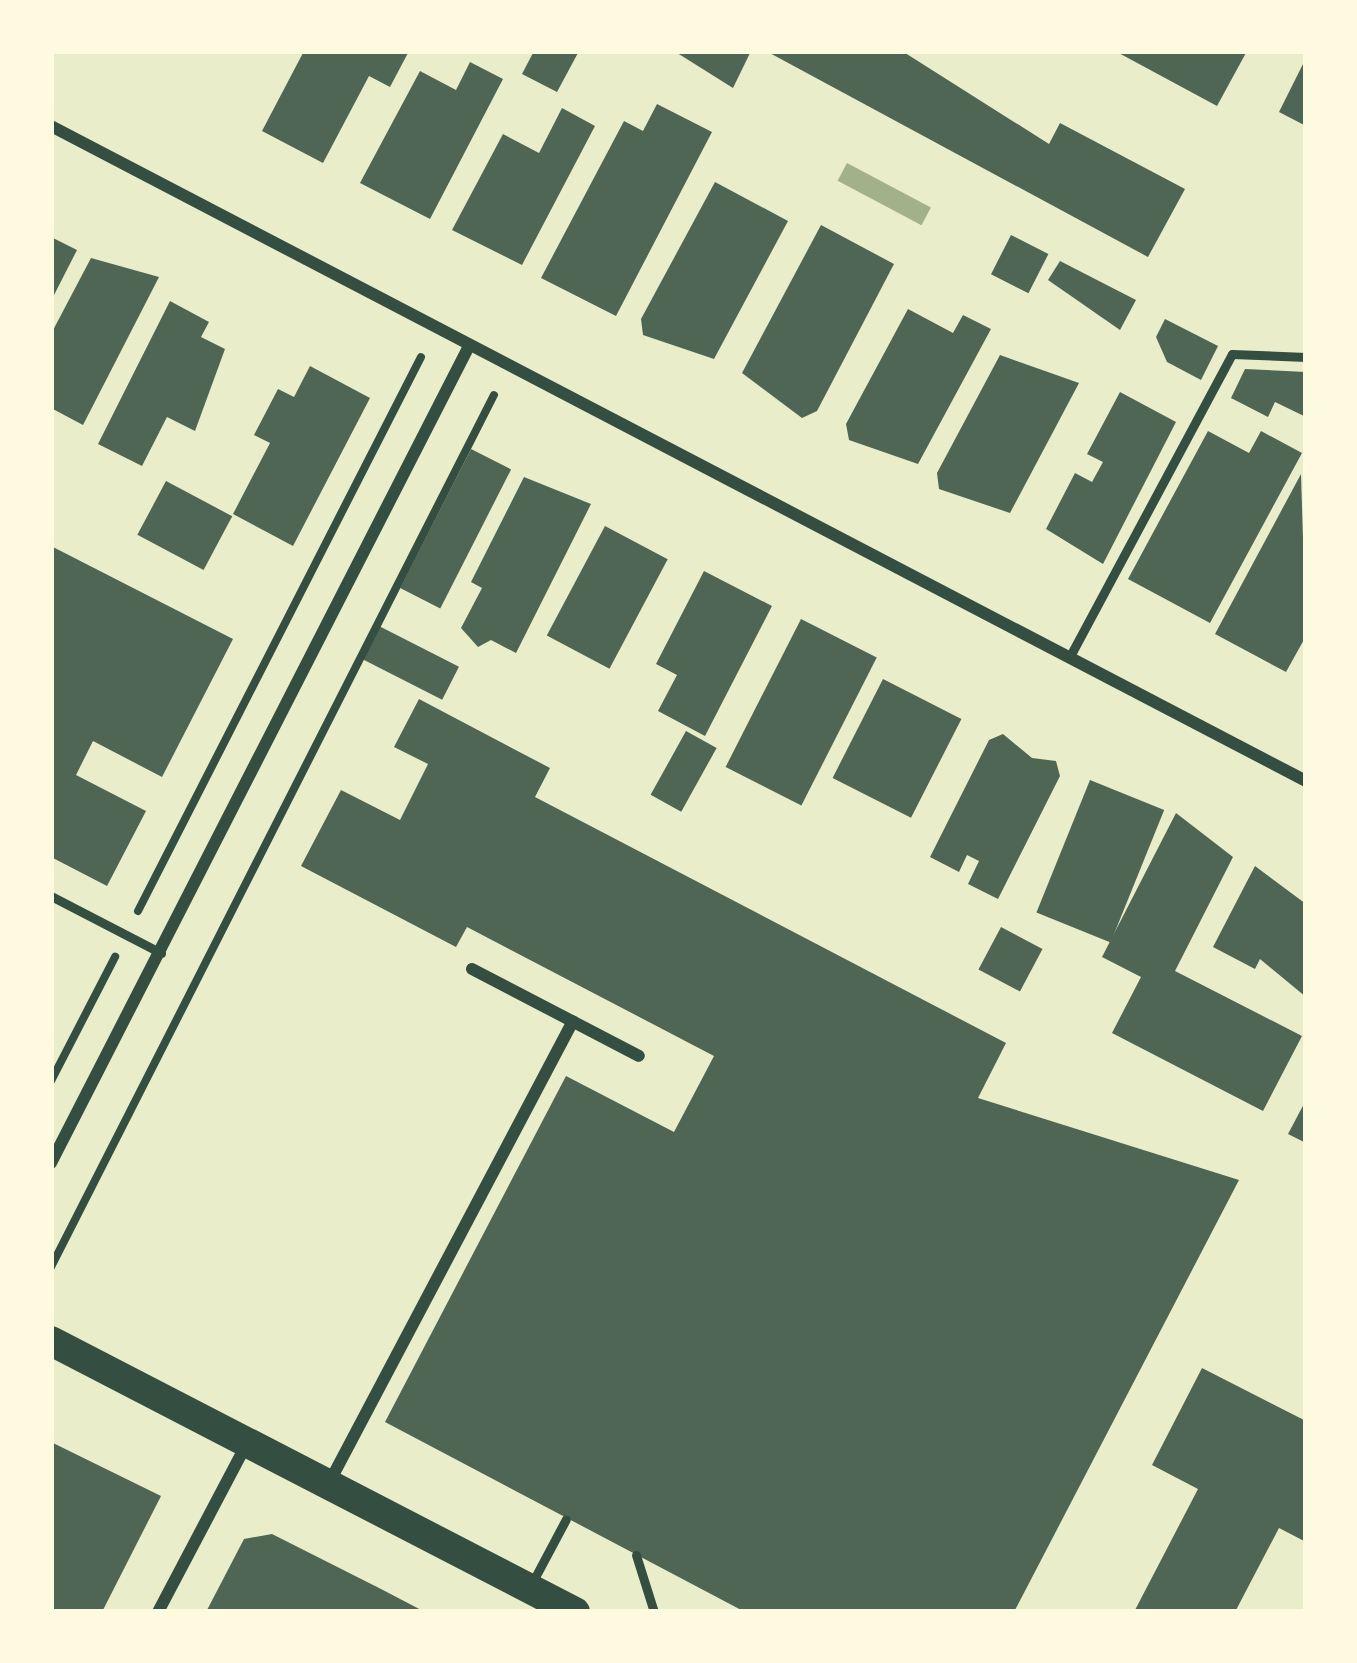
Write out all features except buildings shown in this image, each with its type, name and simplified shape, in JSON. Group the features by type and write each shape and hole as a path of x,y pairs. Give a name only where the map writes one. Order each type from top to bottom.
{"main road":[{"path":"51,1341 574,1612"}],"street":[{"path":"51,126 1306,781"},
{"path":"51,1163 469,346"},
{"path":"472,969 639,1056"},
{"path":"329,1484 573,1021"},
{"path":"158,1612 247,1442"}],"lane":[{"path":"1069,658 1232,354 1306,357"},
{"path":"51,896 161,953"},
{"path":"529,1588 566,1519"},
{"path":"636,1555 654,1612"}],"path":[{"path":"51,1081 421,357"},
{"path":"51,1267 494,395"}],"shaded area":[{"path":"847,163 931,208 921,225 838,181"}]}
